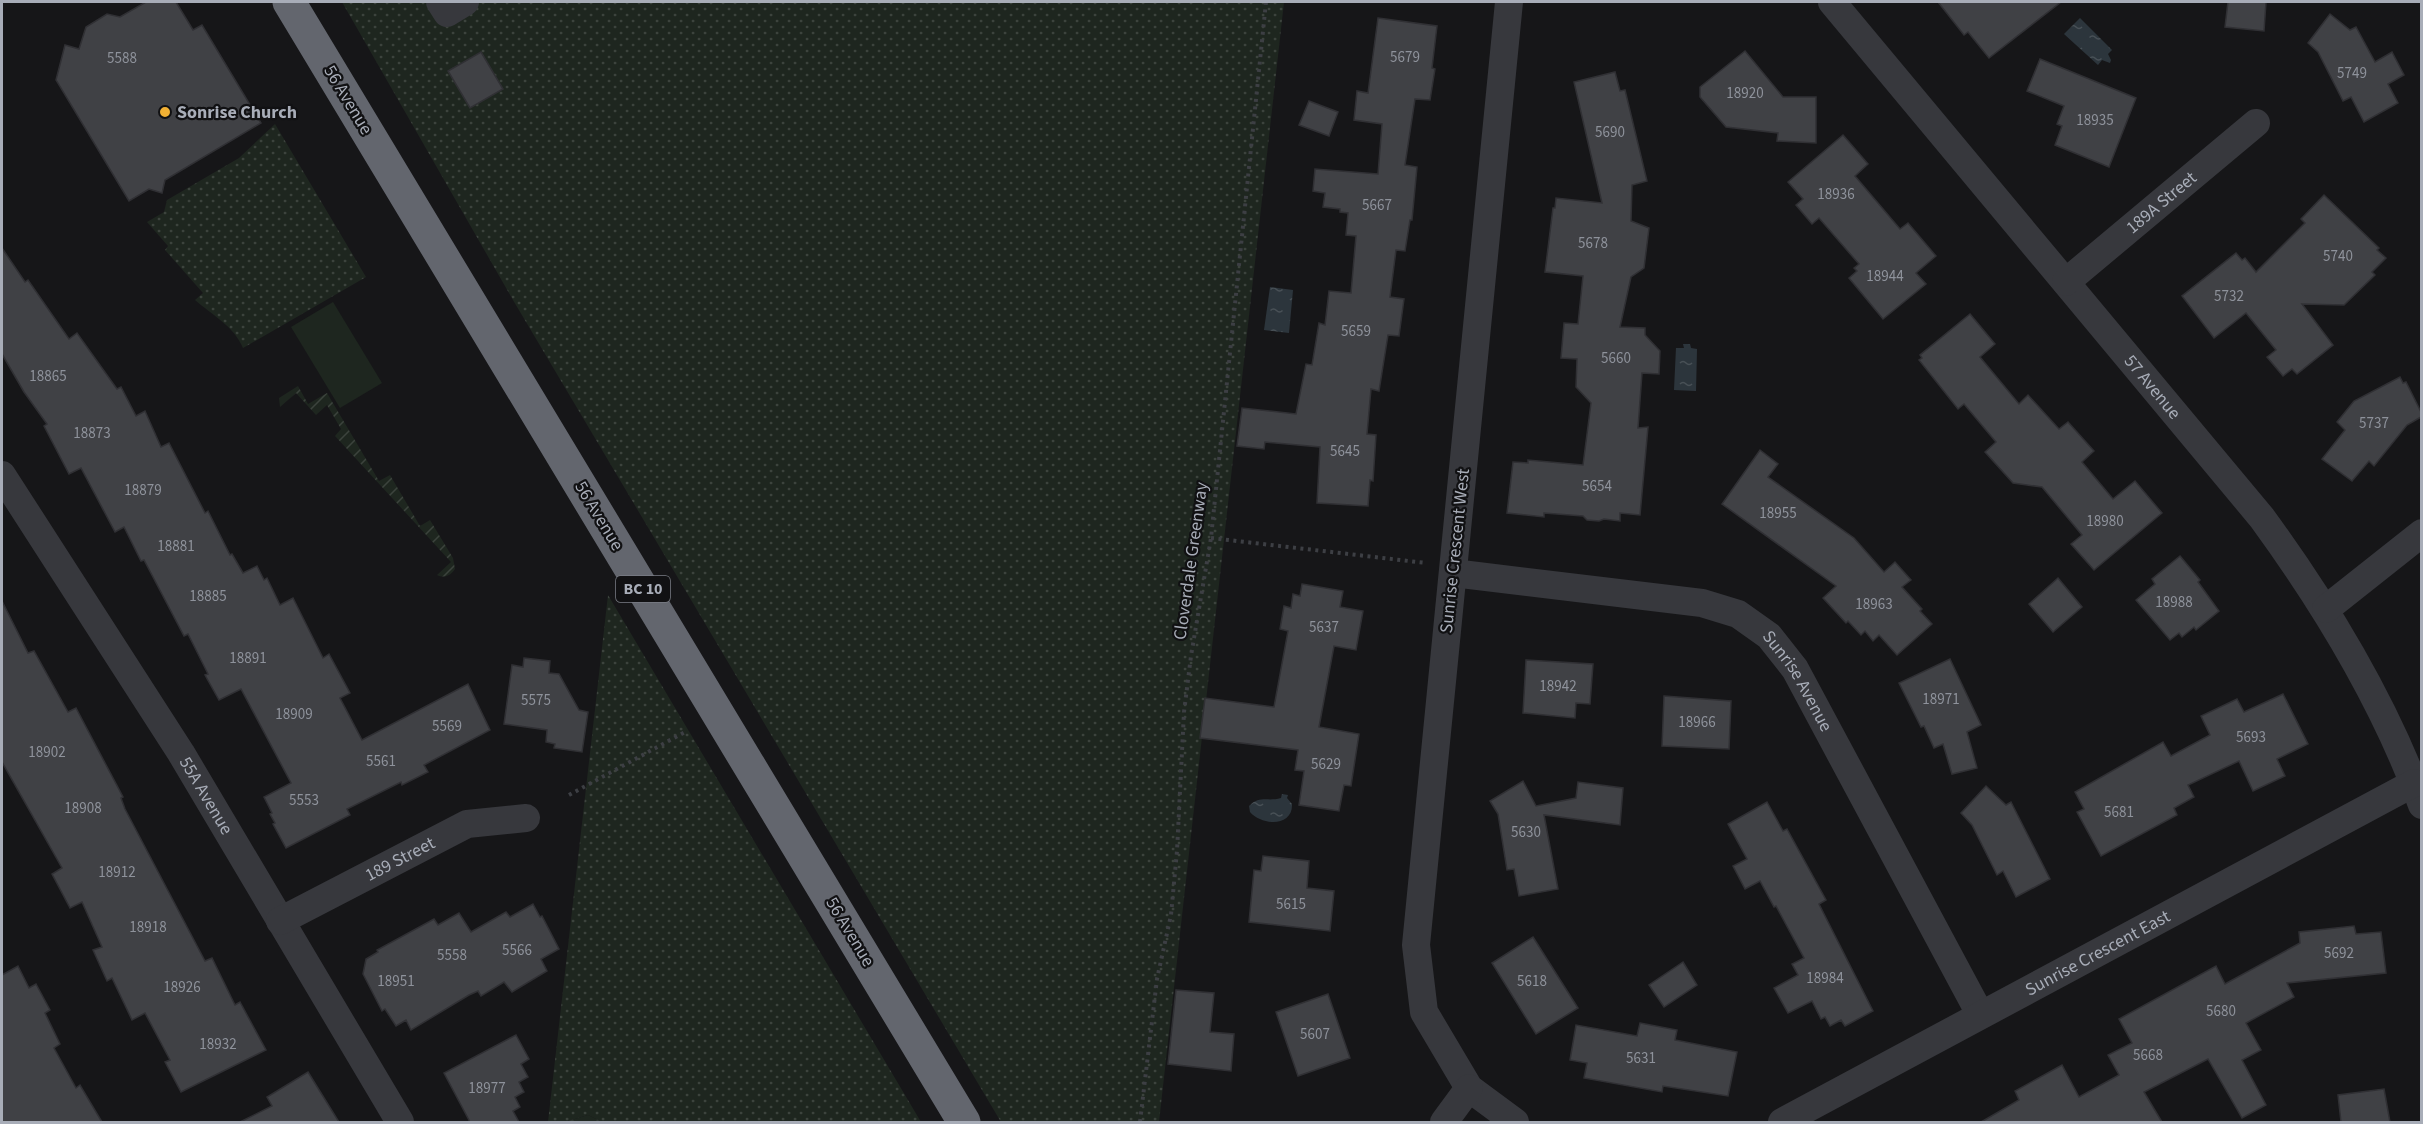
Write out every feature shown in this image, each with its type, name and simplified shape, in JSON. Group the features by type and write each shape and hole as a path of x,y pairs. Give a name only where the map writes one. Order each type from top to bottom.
{"highway":[{"name":"56 Avenue","path":"289,2 964,1122"}],"street":[{"path":"440,2 447,13 465,2"},
{"name":"Sunrise Crescent West","path":"1469,1088 1424,1012 1416,945 1441,569 1509,2"},
{"name":"57 Avenue","path":"1832,2 2262,518 2326,609 2362,672 2417,794"},
{"name":"189A Street","path":"2066,282 2256,123"},
{"name":"55A Avenue","path":"2,475 180,753 400,1122"},
{"path":"2326,609 2421,533"},
{"name":"Sunrise Avenue","path":"1441,569 1702,603 1738,614 1769,636 1795,669 1980,1014"},
{"name":"Sunrise Crescent East","path":"1782,1122 1980,1014 2417,794"},
{"name":"189 Street","path":"280,921 467,824 526,818"},
{"path":"1444,1122 1469,1088 1515,1122"}],"path":[{"name":"Cloverdale Greenway","path":"1140,1122 1156,979 1171,915 1184,712 1211,537 1266,2"},
{"path":"1211,537 1441,569"},
{"path":"569,795 685,732"}],"green space":[{"path":"342,2 1284,2 1159,1122 1001,1122 513,300"},
{"path":"275,124 366,277 243,348 228,327 195,300 203,293 165,250 168,246 147,222 164,212 167,200 239,158"},
{"path":"333,302 382,383 340,408 291,327"},
{"path":"298,386 308,404 327,393 379,481 390,475 420,526 430,520 453,558 455,569 452,573 448,576 437,575 451,562 335,436 341,429 327,405 316,415 296,393 280,407 279,398"},
{"path":"608,595 921,1122 602,1122 588,1115 565,1122 548,1122"},
{"path":"588,1115 602,1122 565,1122"}],"water":[{"path":"2080,18 2112,50 2108,54 2110,63 2102,60 2098,65 2064,34"},
{"path":"1270,287 1293,290 1289,333 1264,330"},
{"path":"1683,344 1690,344 1691,348 1697,349 1696,391 1674,390 1676,348 1684,348"},
{"path":"1282,794 1288,795 1287,798 1292,804 1288,817 1269,822 1255,817 1250,812 1249,806 1253,803 1281,798"}],"building":[{"name":"Sonrise Church","path":"146,2 176,2 193,30 202,25 261,123 165,180 162,193 149,189 129,201 56,80 65,45 79,49 86,27 107,14 120,17"},
{"path":"1938,2 2061,2 1989,58 1968,32 1964,35"},
{"path":"2228,2 2266,2 2264,31 2225,27"},
{"path":"2330,14 2350,30 2356,27 2375,62 2392,52 2404,75 2388,84 2398,103 2364,122 2351,97 2343,101 2318,52 2308,43"},
{"path":"1378,18 1437,26 1432,68 1435,69 1430,100 1415,99 1405,165 1417,167 1412,220 1410,220 1405,251 1396,250 1390,297 1404,299 1399,336 1388,335 1379,391 1371,389 1367,434 1376,435 1373,481 1370,480 1368,506 1317,503 1320,447 1265,442 1264,449 1237,446 1242,408 1296,414 1306,364 1312,365 1319,323 1325,325 1329,291 1351,293 1356,236 1346,235 1348,213 1340,212 1340,209 1323,207 1325,193 1313,191 1315,169 1378,174 1382,124 1354,120 1357,91 1368,93"},
{"path":"1745,51 1783,97 1816,97 1816,143 1777,141 1778,133 1726,127 1700,97 1700,87"},
{"path":"481,52 503,89 470,108 448,71"},
{"path":"2040,59 2136,98 2109,167 2055,145 2062,126 2057,124 2064,106 2027,91"},
{"path":"1615,72 1620,91 1625,90 1647,181 1632,185 1631,221 1649,228 1644,268 1631,277 1620,327 1645,328 1645,335 1660,351 1659,374 1642,373 1638,428 1648,427 1640,515 1620,513 1620,521 1604,519 1599,521 1587,520 1583,516 1544,513 1544,517 1507,513 1513,462 1528,463 1528,460 1583,465 1591,403 1576,387 1577,359 1561,358 1564,323 1578,324 1583,276 1545,272 1556,198 1602,203 1574,82"},
{"path":"1309,101 1338,112 1329,136 1299,125"},
{"path":"1843,135 1868,164 1855,176 1900,229 1908,223 1936,256 1916,273 1926,284 1883,319 1849,278 1857,271 1854,268 1859,264 1819,218 1812,224 1796,205 1803,199 1788,182"},
{"path":"2324,195 2379,248 2377,250 2386,258 2372,272 2375,275 2344,305 2302,304 2333,345 2297,374 2292,369 2283,376 2267,357 2276,350 2246,313 2214,338 2182,296 2236,253 2242,260 2245,258 2256,272 2305,223 2301,219"},
{"path":"2,248 25,282 28,280 69,339 77,333 117,389 121,387 136,416 145,411 161,447 169,443 205,513 208,511 230,555 232,554 243,573 257,566 264,580 267,578 280,605 293,598 323,658 329,654 350,693 340,698 362,740 468,684 490,730 424,765 428,772 402,785 401,782 347,809 350,815 286,848 273,824 275,823 270,814 272,813 264,797 291,783 241,689 219,700 205,675 208,674 188,634 184,636 124,527 115,532 81,468 69,474 44,426 47,424 24,392 2,354"},
{"path":"1970,314 1995,344 1980,357 2019,404 2028,395 2059,429 2068,422 2094,451 2082,462 2113,499 2135,481 2162,513 2094,570 2071,544 2082,535 2042,487 2013,483 1985,452 1996,442 1964,404 1958,409 1919,360 1922,358 1920,355"},
{"path":"2400,377 2403,383 2406,382 2421,412 2421,417 2407,425 2374,466 2369,461 2352,481 2322,459 2345,430 2337,422 2354,401"},
{"path":"1760,450 1778,464 1768,477 1854,538 1884,572 1895,562 1911,580 1902,587 1932,624 1897,655 1879,635 1873,641 1865,631 1861,635 1848,621 1846,623 1823,598 1836,586 1722,504"},
{"path":"2180,556 2200,580 2198,582 2219,611 2196,630 2194,627 2182,637 2179,633 2170,640 2136,600 2155,584 2152,579"},
{"path":"2058,578 2082,607 2053,632 2029,604"},
{"path":"1302,584 1343,591 1340,607 1363,611 1356,650 1334,646 1319,727 1359,734 1351,786 1344,785 1339,811 1299,805 1304,771 1295,770 1298,750 1200,738 1205,698 1274,707 1288,631 1280,629 1284,606 1291,608 1293,594 1300,596"},
{"path":"2,601 28,653 34,651 68,712 76,708 123,797 121,798 125,809 205,961 212,958 235,1005 240,1002 266,1050 181,1092 165,1062 170,1060 145,1013 132,1020 112,978 107,981 93,950 102,947 82,902 70,908 52,874 62,868 2,762"},
{"path":"524,658 550,661 549,673 559,674 579,710 588,712 582,752 554,748 555,744 546,742 547,730 504,724 512,665 523,667"},
{"path":"1950,659 1981,725 1967,732 1977,768 1952,774 1943,744 1934,748 1899,683"},
{"path":"1526,660 1593,664 1590,704 1576,703 1575,718 1523,713"},
{"path":"2283,694 2308,744 2277,759 2285,776 2253,791 2239,761 2188,785 2194,797 2174,808 2177,815 2101,856 2077,812 2084,809 2075,792 2163,742 2171,756 2210,735 2201,716 2237,699 2244,712"},
{"path":"1664,696 1731,701 1729,749 1662,746"},
{"path":"1523,781 1536,806 1576,798 1578,782 1623,788 1620,825 1544,815 1558,889 1519,896 1514,869 1507,870 1498,814 1490,801"},
{"path":"1986,786 2006,805 2011,802 2050,879 2016,897 2003,871 1997,875 1972,825 1961,813"},
{"path":"1767,802 1783,831 1787,829 1826,900 1819,904 1873,1011 1845,1026 1841,1020 1830,1026 1825,1017 1821,1019 1812,1001 1788,1013 1774,988 1798,975 1792,964 1804,958 1760,881 1745,889 1733,866 1747,859 1728,824"},
{"path":"1263,856 1309,861 1307,888 1334,891 1330,931 1249,922 1254,870 1261,871"},
{"path":"533,904 559,949 541,959 547,971 512,992 504,982 481,996 478,991 411,1030 406,1020 396,1026 385,1009 382,1011 363,974 366,959 378,952 377,950 434,919 438,925 459,913 471,932 506,912 510,917"},
{"path":"2354,926 2356,934 2381,932 2386,973 2287,983 2294,997 2246,1023 2261,1050 2242,1060 2266,1105 2242,1118 2208,1059 2144,1092 2162,1122 1981,1122 2019,1100 2015,1091 2062,1065 2079,1097 2119,1075 2108,1055 2132,1043 2119,1019 2216,966 2225,984 2300,943 2299,932"},
{"path":"1533,937 1578,1008 1536,1034 1492,963"},
{"path":"1683,962 1697,985 1664,1007 1649,985"},
{"path":"18,966 29,988 36,984 50,1010 45,1013 60,1044 54,1048 76,1088 80,1085 102,1122 2,1122 2,975"},
{"path":"1176,990 1214,993 1210,1032 1234,1034 1231,1071 1168,1064"},
{"path":"1328,994 1350,1058 1298,1076 1276,1012"},
{"path":"1640,1023 1677,1030 1675,1040 1737,1052 1728,1096 1663,1086 1662,1092 1584,1078 1587,1063 1570,1060 1576,1025 1637,1036"},
{"path":"516,1035 529,1059 521,1064 528,1077 519,1082 524,1092 515,1097 520,1107 513,1111 519,1122 470,1122 444,1073"},
{"path":"308,1072 339,1122 240,1122 272,1106 267,1097"},
{"path":"2384,1089 2390,1122 2341,1122 2338,1095"}],"place":[{"name":"Sonrise Church","path":"165,112"}]}
